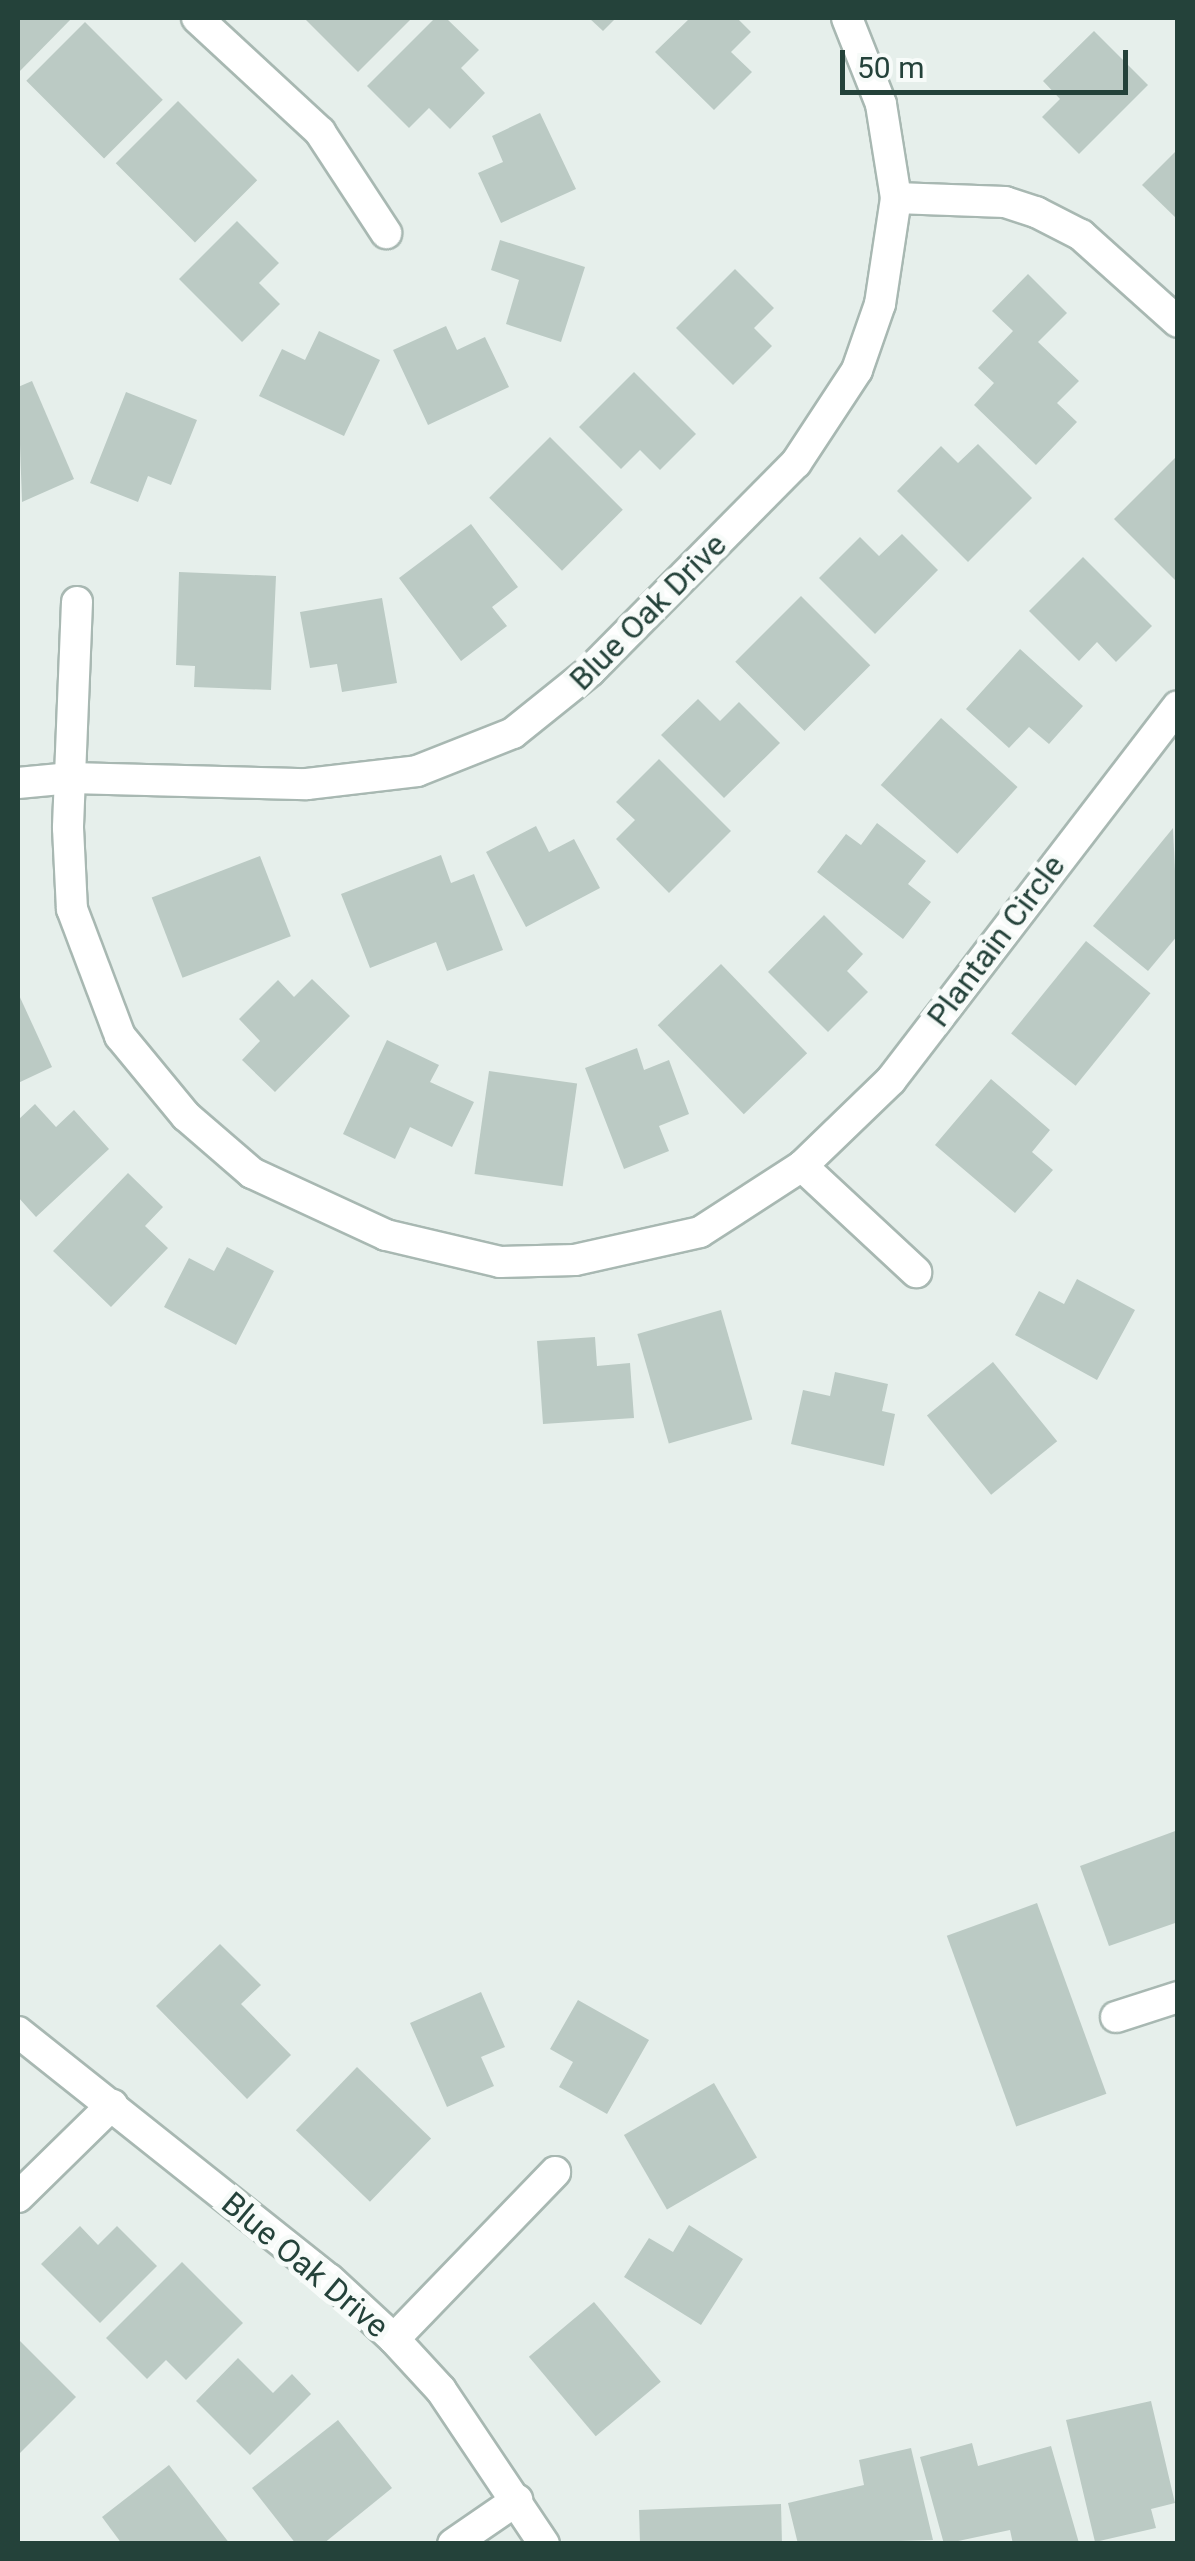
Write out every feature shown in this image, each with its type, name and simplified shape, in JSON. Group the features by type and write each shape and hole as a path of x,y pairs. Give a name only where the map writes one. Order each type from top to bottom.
{"street":[{"path":"196,18 320,132 386,233"},
{"name":"Blue Oak Drive","path":"18,784 71,778 360,781 474,753 528,722 590,671 762,501 825,425 872,330 896,198 881,104 846,18"},
{"path":"896,198 1004,202 1036,212 1080,234 1178,322"},
{"name":"Plantain Circle","path":"77,602 71,778 72,909 120,1036 186,1116 252,1173 386,1235 500,1262 575,1260 700,1232 802,1166 903,1064 1178,706"},
{"path":"802,1166 916,1272"},
{"path":"1116,2017 1178,1997"},
{"name":"Blue Oak Drive","path":"18,2032 112,2105 394,2340 441,2390 544,2544"},
{"path":"18,2198 112,2105"},
{"path":"394,2340 555,2172"},
{"path":"453,2544 518,2500"}],"building":[{"path":"18,18 72,18 18,73"},
{"path":"304,18 412,18 358,72"},
{"path":"435,18 446,18 479,50 461,68 485,93 450,129 429,108 409,128 367,86"},
{"path":"589,18 616,18 603,31"},
{"path":"690,18 737,18 751,32 731,52 752,72 714,110 655,52"},
{"path":"85,22 163,100 104,158 26,81"},
{"path":"1094,31 1148,85 1079,154 1042,117 1060,99 1043,81"},
{"path":"178,101 257,180 195,242 116,163"},
{"path":"540,113 576,189 501,223 478,173 503,162 492,136"},
{"path":"1178,149 1178,220 1142,185"},
{"path":"237,221 279,263 259,283 280,304 242,342 179,279"},
{"path":"500,240 585,267 561,342 506,324 519,280 491,270"},
{"path":"735,269 774,308 754,328 772,346 733,385 676,328"},
{"path":"1028,274 1067,313 1038,342 1079,381 1057,403 1077,422 1036,465 974,405 994,383 978,368 1013,331 992,311"},
{"path":"446,326 457,350 485,337 509,387 428,425 393,350"},
{"path":"319,331 380,360 344,436 259,396 282,349 305,360"},
{"path":"634,372 696,434 660,470 640,450 621,469 579,427"},
{"path":"32,381 74,479 22,502 18,387"},
{"path":"126,392 197,420 171,485 148,476 138,502 90,483"},
{"path":"550,437 623,510 562,571 489,498"},
{"path":"978,444 1032,498 968,562 897,491 941,446 958,463"},
{"path":"1175,458 1178,461 1178,583 1114,519"},
{"path":"471,524 518,587 492,607 507,626 461,661 399,578"},
{"path":"902,534 938,570 875,634 819,578 860,537 879,556"},
{"path":"1083,557 1152,626 1116,662 1097,642 1079,661 1029,611"},
{"path":"179,572 276,576 271,690 194,687 195,666 176,665"},
{"path":"801,596 870,665 805,731 735,662"},
{"path":"382,598 397,683 342,692 337,664 310,668 300,612"},
{"path":"1020,649 1083,706 1049,744 1029,727 1009,748 966,709"},
{"path":"698,699 720,721 739,702 780,743 724,798 661,735"},
{"path":"941,718 1018,787 957,854 881,785"},
{"path":"659,759 731,831 669,893 616,839 635,820 616,802"},
{"path":"877,823 926,861 908,884 931,902 903,939 817,872 846,834 861,845"},
{"path":"536,826 549,852 574,839 600,888 526,927 486,852"},
{"path":"1173,828 1178,935 1148,971 1093,926"},
{"path":"441,855 451,883 474,874 503,950 447,971 436,942 370,968 341,894"},
{"path":"260,856 291,936 183,978 152,898"},
{"path":"824,915 863,954 847,971 868,992 828,1032 768,972"},
{"path":"1086,941 1151,993 1076,1086 1011,1033"},
{"path":"721,964 807,1053 744,1114 658,1025"},
{"path":"312,979 350,1016 275,1092 242,1060 260,1041 239,1019 278,980 294,997"},
{"path":"18,993 52,1067 18,1083"},
{"path":"387,1040 439,1065 430,1082 474,1102 452,1147 410,1127 395,1159 343,1134"},
{"path":"637,1048 644,1070 669,1060 689,1114 659,1126 669,1151 624,1169 585,1068"},
{"path":"489,1071 577,1083 563,1186 475,1174"},
{"path":"991,1079 1050,1130 1032,1152 1053,1170 1015,1213 935,1145"},
{"path":"35,1104 56,1127 74,1110 109,1149 36,1217 18,1197 18,1120"},
{"path":"128,1173 163,1207 145,1226 168,1248 111,1307 53,1251"},
{"path":"227,1247 274,1271 236,1345 164,1307 189,1258 214,1271"},
{"path":"1077,1279 1135,1310 1097,1380 1015,1335 1039,1291 1064,1304"},
{"path":"721,1310 752,1420 669,1444 637,1334"},
{"path":"595,1337 597,1366 630,1363 634,1418 543,1424 537,1341"},
{"path":"993,1362 1057,1441 991,1495 927,1415"},
{"path":"835,1372 888,1384 882,1411 895,1414 884,1466 791,1444 803,1390 830,1396"},
{"path":"1178,1830 1178,1922 1109,1946 1080,1866"},
{"path":"1037,1903 1106,2094 1016,2127 947,1936"},
{"path":"220,1944 261,1985 241,2004 291,2055 247,2099 156,2006"},
{"path":"481,1992 505,2047 481,2057 494,2086 447,2107 410,2023"},
{"path":"578,2000 649,2040 607,2114 559,2087 573,2062 550,2049"},
{"path":"357,2067 431,2139 370,2202 296,2130"},
{"path":"714,2083 757,2157 667,2209 624,2135"},
{"path":"689,2225 743,2259 701,2325 624,2277 649,2238 673,2252"},
{"path":"80,2226 98,2245 117,2226 157,2266 100,2323 41,2264"},
{"path":"182,2262 243,2323 186,2380 166,2360 147,2379 106,2338"},
{"path":"594,2302 661,2382 596,2436 529,2357"},
{"path":"18,2339 76,2397 20,2453 18,2450"},
{"path":"238,2358 273,2393 292,2374 311,2394 250,2455 196,2401"},
{"path":"1151,2401 1175,2503 1151,2509 1156,2528 1095,2542 1066,2420"},
{"path":"338,2420 392,2488 323,2544 296,2544 252,2488"},
{"path":"972,2443 978,2466 1051,2446 1079,2543 1013,2544 1010,2530 944,2544 920,2457"},
{"path":"911,2448 933,2540 798,2544 788,2503 864,2485 859,2460"},
{"path":"169,2465 230,2544 122,2544 102,2517"},
{"path":"781,2504 782,2544 640,2544 639,2510"}]}
